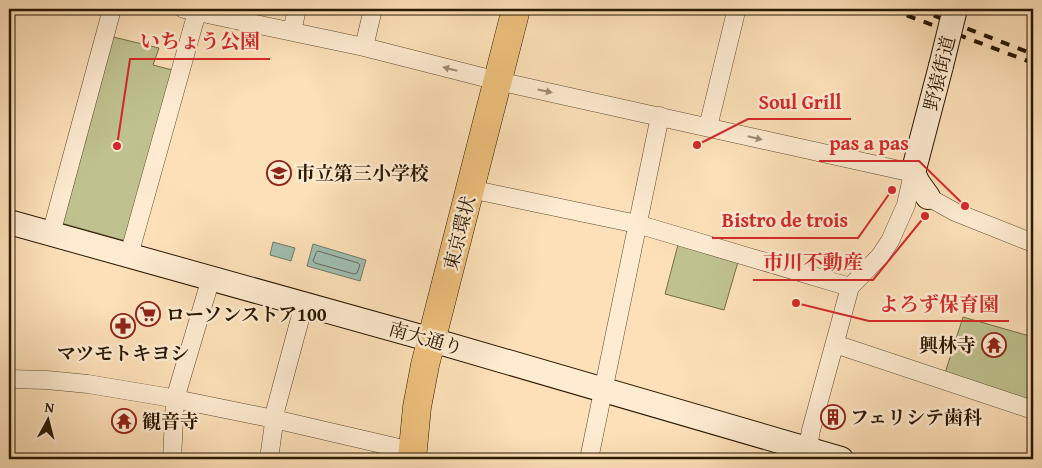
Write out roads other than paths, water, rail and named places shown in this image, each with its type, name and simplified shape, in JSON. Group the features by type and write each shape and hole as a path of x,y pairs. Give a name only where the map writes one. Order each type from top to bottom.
{"highway":[{"name":"東京環状","path":"412,455 417,407 432,340 516,9"}],"street":[{"path":"51,234 112,9"},
{"path":"292,31 297,9"},
{"path":"364,47 373,9"},
{"path":"708,127 735,16 734,9"},
{"name":"野猿街道","path":"913,173 955,9"},
{"path":"130,256 191,10 364,47 498,81 913,173"},
{"path":"589,459 660,116"},
{"path":"913,173 928,196 955,212 1033,243"},
{"path":"806,454 850,287 880,256 890,241 906,205 913,173"},
{"path":"470,189 637,224 850,287"},
{"name":"南大通り","path":"9,222 604,390 806,454 841,459"},
{"path":"172,459 175,400 211,278"},
{"path":"269,459 276,408 304,304"},
{"path":"835,344 1033,410"},
{"path":"9,379 88,384 274,418 412,455"}],"water":[{"path":"273,242 295,248 291,261 270,255"},
{"path":"313,244 366,260 360,281 307,266"}],"railway":[{"path":"890,9 1033,63"},
{"path":"917,9 1033,54"}],"place":[{"name":"Soul Grill","path":"697,145"},
{"name":"いちょう公園","path":"117,146"},
{"name":"市立第三小学校","path":"279,173"},
{"name":"Bistro de trois","path":"892,190"},
{"name":"pas a pas","path":"965,206"},
{"name":"市川不動産","path":"925,216"},
{"name":"よろず保育園","path":"796,303"},
{"name":"ローソンストア100","path":"148,314"},
{"name":"マツモトキヨシ","path":"123,326"},
{"name":"興林寺","path":"994,345"},
{"name":"フェリシテ歯科","path":"833,417"},
{"name":"観音寺","path":"124,421"}]}
